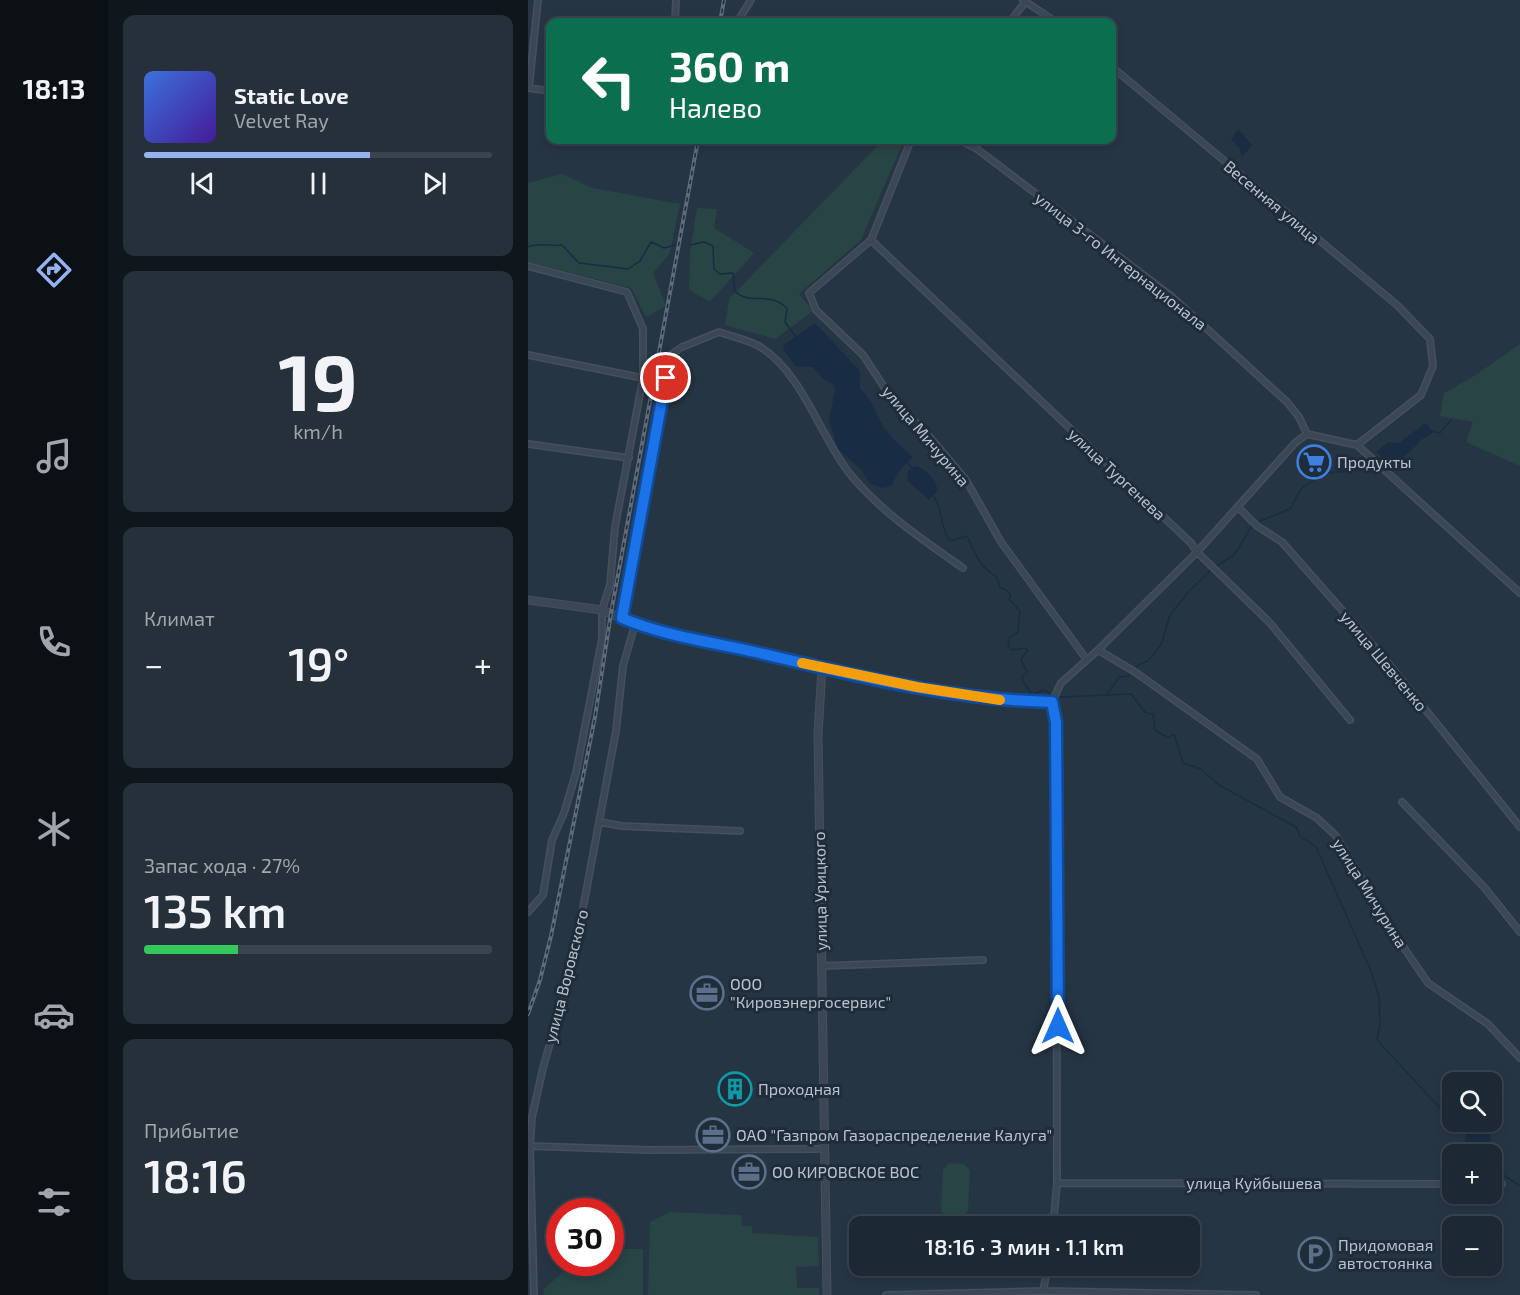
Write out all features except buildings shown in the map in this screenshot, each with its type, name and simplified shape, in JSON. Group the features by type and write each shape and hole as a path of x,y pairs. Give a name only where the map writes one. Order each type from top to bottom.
{"street":[{"path":"538,0 529,88 546,90"},
{"path":"675,18 676,0"},
{"path":"740,18 751,0"},
{"path":"1013,18 1024,1 1050,18"},
{"name":"Весенняя улица","path":"1116,71 1396,305 1430,339 1433,366 1421,395 1357,445"},
{"path":"871,240 909,144"},
{"name":"улица 3-го Интернационала","path":"967,144 977,149 1171,296 1287,402 1299,417 1307,434"},
{"name":"улица Мичурина","path":"871,240 809,293 816,310 863,355 890,396 928,435 966,480 1001,542 1087,660"},
{"name":"улица Тургенева","path":"871,240 1191,543 1197,552 1270,623 1350,720"},
{"path":"528,266 627,292 643,329 643,378 615,527 610,585 602,610 602,639 576,773 564,813 552,840 543,895 528,912"},
{"path":"622,618 669,356 689,344 719,332 761,347 785,368 834,453 852,477 913,533 963,568"},
{"path":"528,355 643,378"},
{"path":"1054,1216 1057,1183 1056,746 1052,702 1061,683 1098,650 1197,552 1307,434 1357,445 1520,593"},
{"path":"528,444 629,459"},
{"name":"улица Шевченко","path":"1238,507 1257,526 1282,542 1384,658 1520,827"},
{"path":"528,600 602,610 635,624 822,668 917,687 1008,701 1052,702"},
{"name":"улица Воровского","path":"534,1295 530,1146 532,1117 543,1068 573,963 616,731 623,666 635,624"},
{"name":"улица Мичурина","path":"1098,650 1135,672 1257,759 1280,797 1317,818 1336,836 1400,942 1428,983 1488,1024 1520,1058"},
{"name":"улица Урицкого","path":"822,668 818,734 827,1295"},
{"path":"1402,802 1484,887 1519,929"},
{"path":"600,822 622,826 740,831"},
{"path":"822,966 983,960"},
{"path":"530,1146 649,1150 824,1149"},
{"name":"улица Куйбышева","path":"1057,1183 1442,1184"},
{"path":"1043,1291 1046,1276"},
{"path":"886,1295 996,1294 1043,1291 1256,1295"}],"green space":[{"path":"879,144 902,144 861,240 799,294 813,311 775,339 725,325 729,299"},
{"path":"562,174 593,188 680,204 670,253 653,273 666,306 646,317 631,288 528,262 528,183"},
{"path":"697,208 717,209 714,228 754,253 710,302 689,290 690,252"},
{"path":"1520,344 1520,466 1466,442 1473,422 1440,416 1444,393 1474,376"},
{"path":"949,1163 963,1164 970,1170 968,1211 964,1216 945,1216 941,1211 943,1170"},
{"path":"670,1212 741,1215 742,1226 752,1226 752,1233 818,1237 819,1266 796,1267 797,1288 819,1288 819,1295 648,1295 650,1222"},
{"path":"624,1249 643,1249 643,1295 544,1295 543,1290 559,1276 624,1276"}],"water":[{"path":"1238,129 1252,145 1242,157 1239,147 1231,140"},
{"path":"815,323 860,371 860,388 871,402 881,423 913,457 900,470 891,486 882,488 869,483 862,470 838,450 829,420 835,390 833,384 824,380 813,367 795,366 783,349 785,344"},
{"path":"1424,424 1428,425 1433,433 1421,440 1403,457 1389,463 1376,452 1388,442 1399,443"},
{"path":"915,466 932,478 938,490 929,500 907,480 908,471"},
{"path":"1468,1132 1488,1132 1490,1144 1466,1144"}],"waterway":[{"path":"528,247 562,245 579,263 628,269 640,261 651,242 664,248 675,245"},
{"path":"690,245 704,242 713,246 714,269 720,274 733,273 735,290 741,296 768,299 782,304 787,309 785,322 796,337"},
{"path":"1431,431 1440,433 1451,420"},
{"path":"1257,522 1290,509 1301,489 1323,473 1364,470 1366,466 1362,458 1365,456"},
{"path":"906,461 913,469"},
{"path":"934,497 950,541 967,536 982,565 997,577 1000,588 1005,589 1011,595 1009,599 1020,611 1018,632 1009,638 1008,646 1012,650 1025,648 1028,650 1021,659 1027,672 1022,676 1023,681 1032,695 1043,690 1050,693"},
{"path":"1216,566 1234,555 1253,524"},
{"path":"1107,694 1119,677 1128,676 1138,665 1148,661 1161,645 1170,615 1189,591 1212,569"},
{"path":"1060,697 1131,694 1146,713 1153,714 1155,730 1168,738 1174,734 1183,763 1201,769 1219,785 1296,827 1300,836 1316,847 1371,971 1379,997 1380,1024 1377,1040 1442,1110"},
{"path":"1502,1174 1520,1186"}],"railway":[{"path":"721,18 724,0"},
{"path":"528,1014 540,980 551,936 595,717 611,613 697,144"}],"slow traffic":[{"path":"802,663 917,687 1000,700"}],"place":[{"name":"Продукты","path":"1314,462"},
{"name":"ООО \"Кировэнергосервис\"","path":"707,993"},
{"name":"Проходная","path":"735,1089"},
{"name":"ОАО \"Газпром Газораспределение Калуга\"","path":"713,1135"},
{"name":"ОО КИРОВСКОЕ ВОС","path":"749,1172"},
{"name":"Придомовая автостоянка","path":"1315,1254"}],"route":[{"path":"666,378 622,618 635,624 688,637 917,687 1008,701 1052,702 1056,722 1058,1026"}]}
